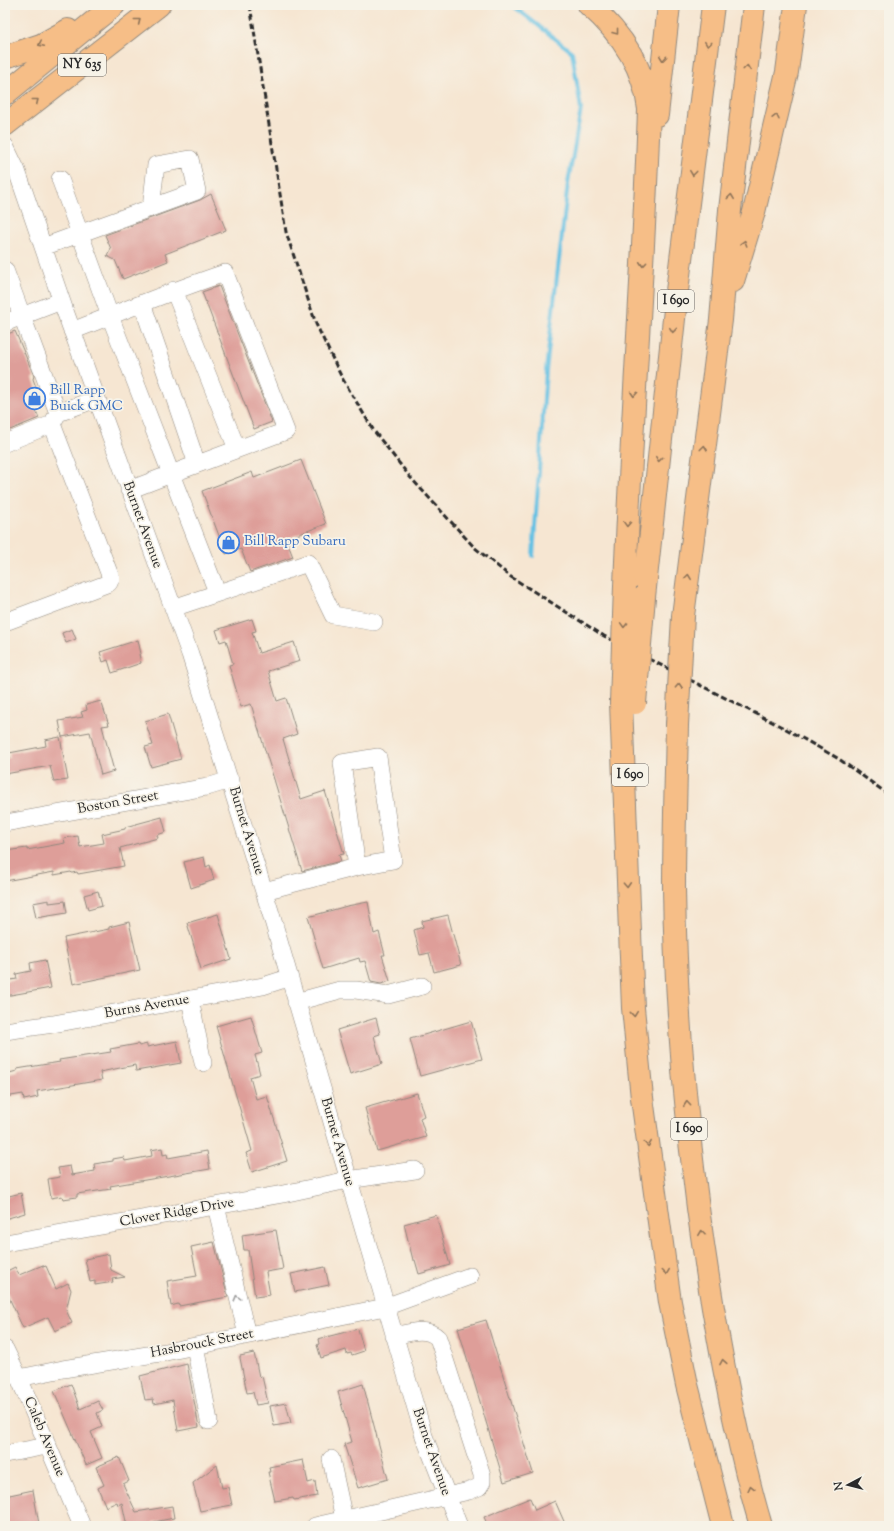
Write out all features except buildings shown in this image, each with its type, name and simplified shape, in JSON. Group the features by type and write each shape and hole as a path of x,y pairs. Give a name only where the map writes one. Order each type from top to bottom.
{"main road":[{"path":"5,57 41,45 113,5"},
{"name":"NY 635","path":"5,94 113,5"},
{"name":"NY 635","path":"5,125 159,5"},
{"path":"588,5 618,34 633,58 648,95 649,109 645,225 629,478 625,586 628,704"},
{"path":"645,225 669,5"},
{"name":"I 690","path":"713,5 677,291 644,597 628,704 626,846 633,1008 642,1098 658,1223 670,1302 687,1385 724,1526"},
{"name":"I 690","path":"754,5 730,210 721,320 683,616 677,725 674,888 679,1009 689,1129 704,1254 724,1369 761,1526"},
{"path":"721,320 754,212 787,72 796,5"}],"street":[{"name":"Burnet Avenue","path":"5,146 16,171 96,399 190,654 264,891 288,978 424,1436 458,1526"},
{"path":"60,179 110,316 218,592"},
{"path":"43,247 151,208"},
{"path":"5,270 22,316 55,419 111,578 109,583 5,622"},
{"path":"72,331 142,302 225,273 286,431 129,490"},
{"path":"174,290 237,449"},
{"path":"5,323 61,301"},
{"path":"142,302 197,464"},
{"path":"5,443 96,399"},
{"path":"173,608 308,563 333,615 374,622"},
{"path":"264,891 392,860 378,757 342,762 358,867"},
{"name":"Boston Street","path":"5,823 207,787 230,780"},
{"name":"Burns Avenue","path":"5,1031 263,986 288,978"},
{"path":"296,1002 340,990 356,990 388,995 422,986"},
{"path":"190,999 203,1063"},
{"name":"Clover Ridge Drive","path":"5,1243 216,1206 348,1180 415,1170"},
{"path":"216,1206 247,1335"},
{"name":"Hasbrouck Street","path":"19,1378 196,1346 385,1307 470,1276"},
{"path":"315,1526 469,1492 480,1487 482,1475 438,1338 432,1332 424,1331 394,1336"},
{"path":"196,1346 209,1421"},
{"name":"Caleb Avenue","path":"5,1349 19,1378 82,1526"},
{"path":"5,1454 47,1446"},
{"path":"331,1459 344,1519"}],"waterway":[{"path":"512,5 572,52 581,109 568,183 546,370 533,556"}],"railway":[{"path":"250,5 286,232 316,324 342,378 374,431 410,477 474,547 511,577 604,636 786,729 839,759 889,795"}],"place":[{"name":"Bill Rapp Buick GMC","path":"34,399"},
{"name":"Bill Rapp Subaru","path":"228,542"}]}
